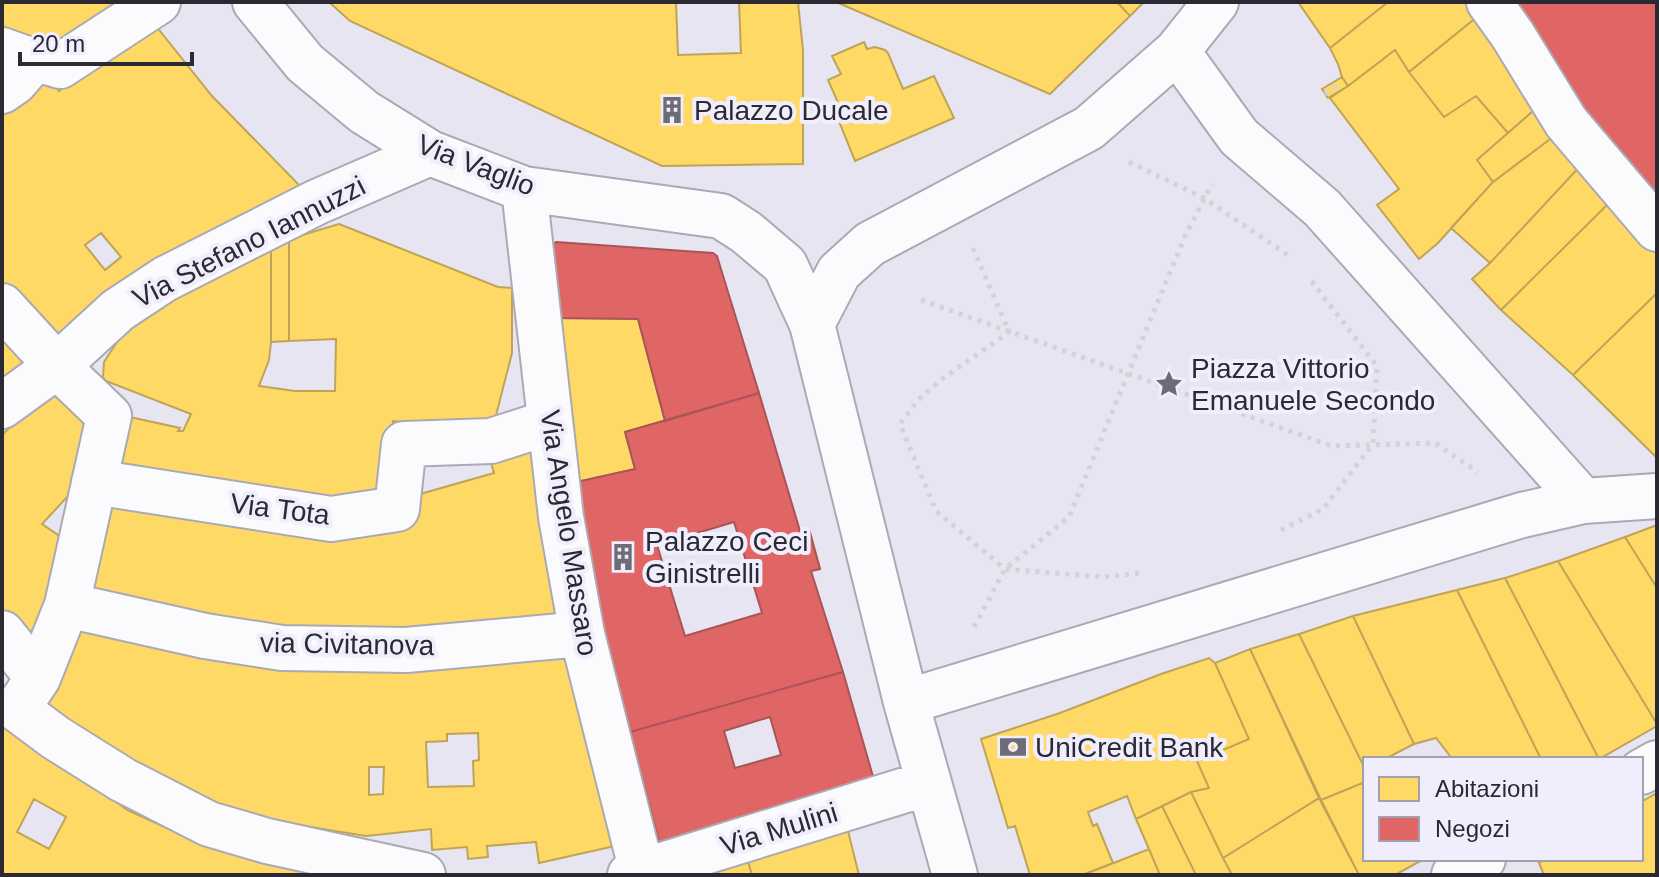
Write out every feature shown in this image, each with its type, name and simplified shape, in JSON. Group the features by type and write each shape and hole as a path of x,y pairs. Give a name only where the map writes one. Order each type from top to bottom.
{"street":[{"path":"2,91 15,82 18,55 60,66 158,2"},
{"name":"Via Vaglio","path":"255,2 305,63 364,112 430,153 524,189 721,216 746,232 785,265 812,324"},
{"path":"955,875 906,702 812,324 839,272 870,244 1089,128 1177,51 1216,2"},
{"path":"1489,2 1566,122 1657,229"},
{"path":"1177,51 1239,137 1322,208 1583,501"},
{"name":"Via Stefano Iannuzzi","path":"2,406 57,366 118,310 165,279 317,202 430,153"},
{"name":"Via Angelo Massaro","path":"524,189 561,517 582,634 636,874"},
{"path":"2,306 57,366 109,416 67,605 28,693"},
{"name":"Via Tota","path":"94,482 331,519 397,509 404,444 491,441 550,422"},
{"path":"906,702 1522,515 1583,501 1657,496"},
{"name":"via Civitanova","path":"67,605 205,636 282,648 406,650 582,634"},
{"path":"2,633 28,693 56,738 123,780 209,824 267,841 423,875"},
{"name":"Via Mulini","path":"636,874 928,783"},
{"path":"1454,875 1479,861"}],"path":[{"path":"1325,94 1339,84"},
{"path":"1117,156 1204,198 1294,259"},
{"path":"968,638 1005,569 1069,517 1185,236 1216,177"},
{"path":"969,240 1009,332"},
{"path":"1268,537 1323,509 1373,444 1377,366 1303,270"},
{"path":"921,300 1332,446 1435,443 1480,474"},
{"path":"1009,332 942,379 918,400 900,424 936,511 1005,569 1104,577 1151,571"}],"building: Abitazioni":[{"path":"2,2 126,2 76,47 16,43 2,25"},
{"name":"Palazzo Ducale","path":"329,2 676,2 678,55 741,53 739,2 798,2 803,50 803,164 662,166 350,21"},
{"name":"Palazzo Ducale","path":"836,2 1117,2 1130,16 1050,94"},
{"path":"1117,2 1144,2 1130,16"},
{"path":"1298,2 1388,2 1330,48"},
{"path":"1388,2 1475,2 1483,12 1409,72 1395,50 1348,86 1330,48"},
{"path":"1483,12 1542,103 1508,133 1476,96 1444,117 1409,72"},
{"path":"148,16 212,96 301,187 59,350 2,288 2,95 42,68 59,91","holes":["101,233 121,257 105,270 85,245"]},
{"path":"864,42 867,49 875,47 888,53 903,89 934,76 954,118 855,161 838,119 844,116 828,80 841,74 832,56"},
{"path":"1395,50 1444,117 1476,96 1508,133 1477,160 1493,182 1438,243 1419,259 1377,205 1399,189 1330,98"},
{"path":"1342,77 1348,86 1328,98 1322,89"},
{"path":"1542,103 1558,133 1493,182 1477,160"},
{"path":"1558,133 1583,163 1490,263 1451,228 1493,182"},
{"path":"1583,163 1613,199 1501,310 1472,279"},
{"path":"1613,199 1657,253 1657,293 1573,375 1501,310"},
{"path":"339,224 498,287 512,288 512,353 492,431 393,421 389,493 329,502 112,474 125,416 183,431 191,414 106,381 103,377 104,362 126,328 236,257 271,246 271,342 269,360 259,386 295,391 335,391 336,339 289,341 289,239"},
{"path":"289,239 289,341 271,342 271,246"},
{"path":"1657,293 1657,458 1573,375"},
{"path":"558,318 638,319 665,421 625,432 635,469 572,483"},
{"path":"2,324 33,359 2,379"},
{"path":"60,379 96,413 69,495 42,524 67,541 46,611 25,640 2,612 2,435"},
{"path":"533,438 558,625 281,633 77,598 107,497 406,498 494,473 488,452"},
{"path":"1657,525 1657,588 1625,537"},
{"path":"809,529 820,569 811,571 800,531"},
{"path":"1625,537 1657,588 1657,724 1558,561"},
{"path":"1558,561 1657,726 1598,757 1505,578"},
{"path":"1505,578 1598,757 1540,757 1457,590"},
{"path":"1457,590 1540,757 1449,757 1436,738 1414,744 1353,616"},
{"path":"72,616 575,647 615,846 539,863 536,842 487,846 488,857 468,859 467,847 432,850 431,829 366,836 217,812 39,709","holes":["478,733 479,760 473,761 474,786 428,787 426,742 447,741 447,734","369,767 384,767 383,794 369,795"]},
{"path":"1353,616 1414,744 1389,757 1363,757 1363,765 1299,634"},
{"path":"1299,634 1363,765 1363,783 1321,800 1250,649"},
{"path":"1250,649 1319,798 1223,858 1191,792 1209,788 1197,761 1249,739 1215,663"},
{"path":"1209,658 1215,663 1249,739 1197,761 1209,788 1191,792 1136,819 1127,796 1088,812 1093,826 1097,824 1113,863 1082,875 1030,875 1015,826 1008,828 981,739"},
{"path":"2,713 127,810 180,834 215,846 365,875 2,875","holes":["34,799 66,817 49,849 17,832"]},
{"path":"1363,783 1363,861 1420,861 1395,875 1359,875 1321,800"},
{"path":"1191,792 1232,875 1196,875 1162,806"},
{"path":"1657,793 1657,875 1544,875 1539,863 1542,861 1643,861 1643,801"},
{"path":"1319,798 1359,875 1232,875 1223,858"},
{"path":"1162,806 1196,875 1160,875 1136,819"},
{"path":"848,831 859,875 752,875 747,858"},
{"path":"1149,849 1160,875 1083,875"},
{"path":"747,858 752,875 686,875"}],"building: Negozi":[{"path":"1511,2 1657,2 1657,211 1618,170"},
{"path":"556,242 713,253 717,256 759,393 665,421 638,319 558,318 551,247"},
{"name":"Palazzo Ceci Ginistrelli","path":"759,393 800,531 809,529 820,569 811,571 843,672 630,732 575,518 572,483 635,469 625,432","holes":["734,522 762,613 685,636 657,545"]},
{"path":"843,672 874,780 661,849 630,732","holes":["770,717 781,755 735,768 724,731"]}],"place":[{"name":"Palazzo Ducale","path":"672,110"},
{"name":"Piazza Vittorio Emanuele Secondo","path":"1169,384"},
{"name":"Palazzo Ceci Ginistrelli","path":"623,557"},
{"name":"UniCredit Bank","path":"1013,747"}]}
